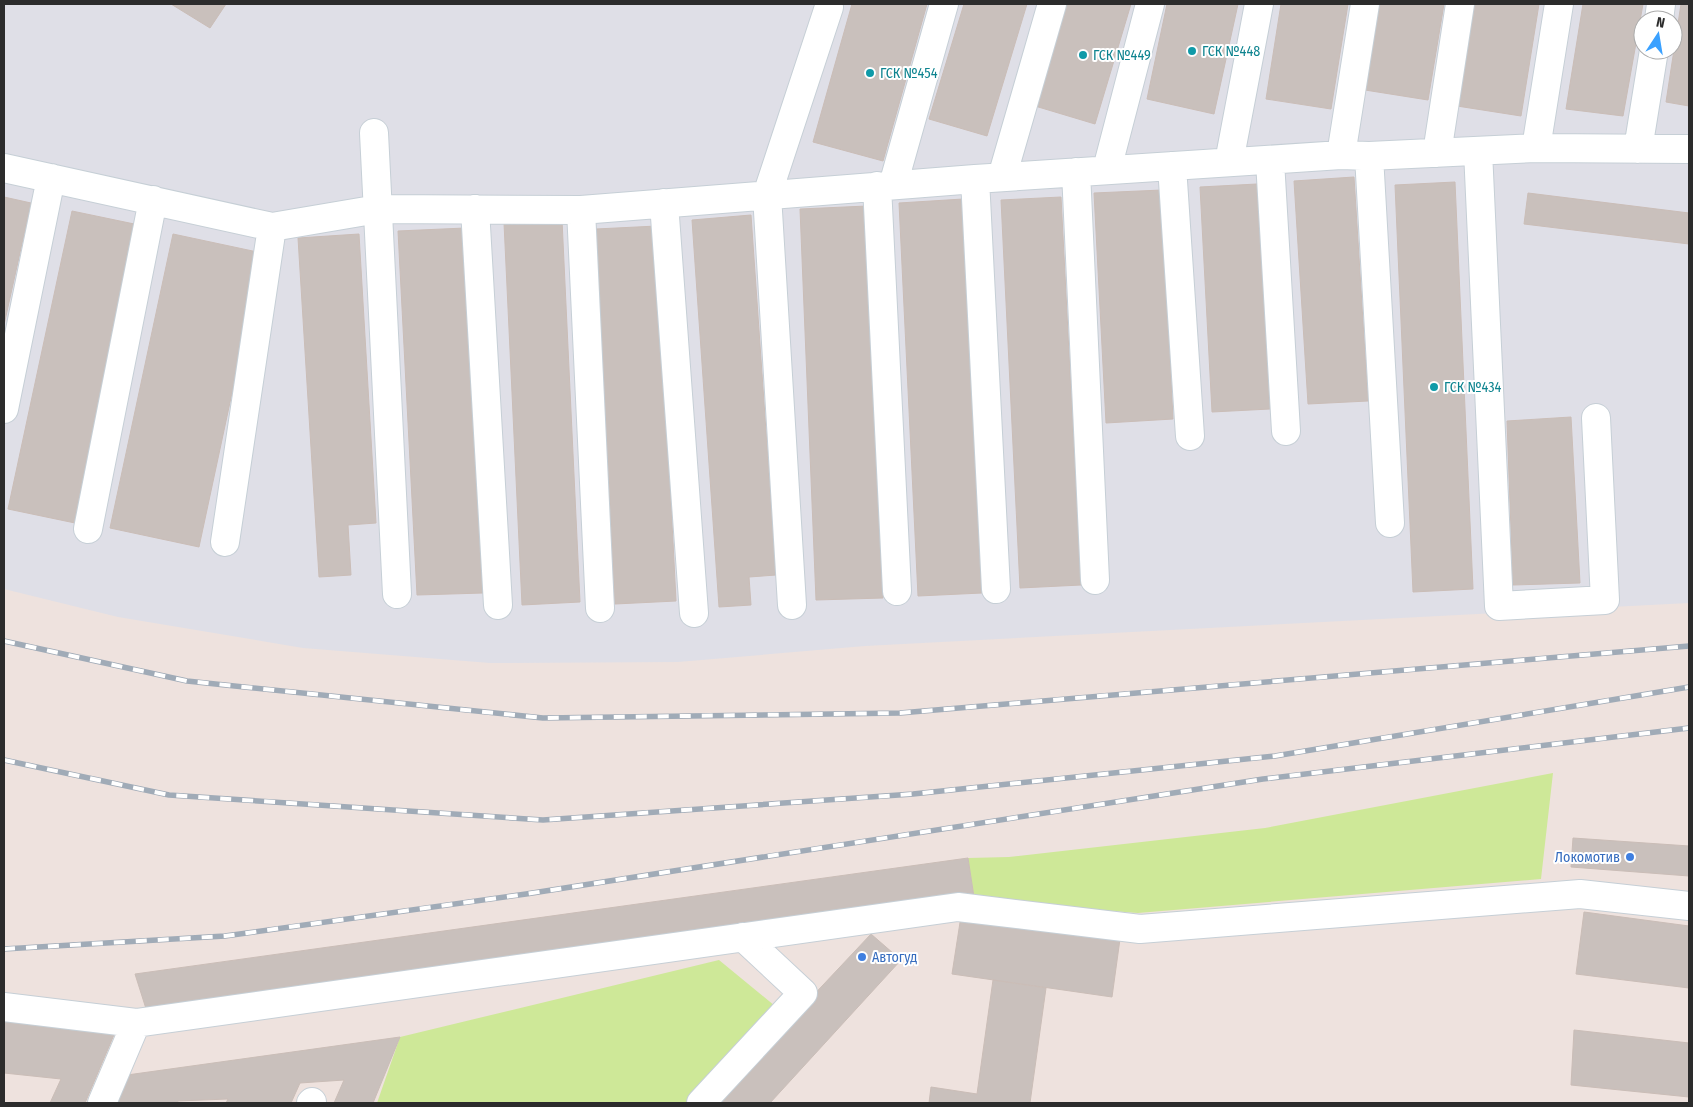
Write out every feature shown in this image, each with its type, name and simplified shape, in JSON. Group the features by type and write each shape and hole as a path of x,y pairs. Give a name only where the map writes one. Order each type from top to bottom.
{"lane":[{"path":"897,590 885,186 944,4"},
{"path":"1002,177 1052,4"},
{"path":"1107,169 1150,4"},
{"path":"1230,162 1259,4"},
{"path":"1341,155 1365,4"},
{"path":"1437,153 1460,4"},
{"path":"1536,148 1559,4"},
{"path":"792,605 766,195 829,7"},
{"path":"1638,149 1652,60"},
{"path":"374,133 397,594"},
{"path":"4,168 272,227 378,208 581,210 1107,169 1341,155 1369,156 1536,148 1689,149"},
{"path":"1478,151 1499,606 1605,600 1596,418"},
{"path":"1369,156 1390,523"},
{"path":"1270,160 1286,430"},
{"path":"1172,166 1190,436"},
{"path":"1076,172 1095,580"},
{"path":"4,409 51,178"},
{"path":"975,179 996,589"},
{"path":"88,529 153,200"},
{"path":"664,203 694,613"},
{"path":"475,209 498,605"},
{"path":"581,210 600,608"},
{"path":"225,542 272,227"},
{"path":"4,1007 136,1023 958,907 1140,929 1580,894 1689,906"},
{"path":"701,1103 803,993 743,937"},
{"path":"102,1103 136,1023"}],"shaded area":[{"path":"4,4 1689,4 1689,603 865,646 678,662 490,663 303,648 118,617 4,589"}],"green space":[{"path":"1553,773 1541,879 1138,913 1031,905 974,897 968,858 1009,857 1265,828"},
{"path":"719,960 775,1006 686,1103 377,1103 400,1037"}],"building":[{"path":"171,4 226,4 210,28"},
{"name":"ГСК №454","path":"852,4 927,4 883,161 813,142"},
{"path":"964,4 1027,4 987,136 929,119"},
{"name":"ГСК №449","path":"1066,4 1131,4 1095,124 1035,106"},
{"name":"ГСК №448","path":"1167,4 1238,4 1214,114 1147,99"},
{"path":"1281,4 1348,4 1331,109 1266,99"},
{"path":"1379,4 1444,4 1428,100 1365,90"},
{"path":"1474,4 1539,4 1521,116 1457,106"},
{"path":"1583,4 1643,4 1642,10 1633,10 1633,60 1623,116 1566,109"},
{"path":"1681,4 1689,4 1689,106 1666,102 1672,60 1683,60 1683,10 1680,10"},
{"path":"1354,177 1368,401 1308,404 1294,181"},
{"name":"ГСК №434","path":"1455,182 1473,589 1413,592 1395,185"},
{"path":"1257,184 1270,409 1212,412 1200,187"},
{"path":"1162,190 1173,419 1106,423 1094,193"},
{"path":"1528,193 1689,213 1689,244 1524,224"},
{"path":"4,197 31,203 4,325"},
{"path":"1061,197 1081,585 1020,588 1001,200"},
{"path":"963,199 982,593 918,596 899,203"},
{"path":"867,206 883,598 816,600 800,209"},
{"path":"72,211 139,225 75,523 8,509"},
{"path":"751,215 776,575 749,577 751,605 719,607 692,220"},
{"path":"562,220 580,602 522,605 504,223"},
{"path":"657,226 676,601 615,604 596,229"},
{"path":"465,228 483,593 417,595 398,231"},
{"path":"173,234 262,253 199,547 110,528"},
{"path":"359,234 376,523 348,525 351,575 319,577 298,238"},
{"path":"1571,417 1580,583 1513,585 1507,421"},
{"name":"Локомотив","path":"1573,838 1689,846 1689,876 1571,867"},
{"path":"968,858 974,897 148,1015 135,974"},
{"path":"1584,912 1689,926 1689,988 1576,974"},
{"path":"961,916 1120,939 1112,997 952,974"},
{"path":"871,934 901,960 770,1103 712,1103"},
{"path":"993,980 1046,988 1030,1103 929,1103 931,1087 977,1094"},
{"path":"4,1018 116,1030 85,1103 50,1103 61,1079 4,1073"},
{"path":"1574,1030 1689,1043 1689,1097 1571,1085"},
{"path":"400,1037 373,1103 334,1103 344,1080 300,1083 291,1103 226,1103 228,1099 178,1101 177,1103 115,1103 127,1075"}],"railway":[{"path":"4,641 187,681 543,718 900,713 1689,646"},
{"path":"4,760 169,795 543,820 913,794 1275,756 1689,687"},
{"path":"4,949 225,936 526,894 1263,779 1689,728"}],"place":[{"name":"ГСК №448","path":"1192,51"},
{"name":"ГСК №449","path":"1083,55"},
{"name":"ГСК №454","path":"870,73"},
{"name":"ГСК №434","path":"1434,387"},
{"name":"Локомотив","path":"1630,857"},
{"name":"Автогуд","path":"862,957"}]}
